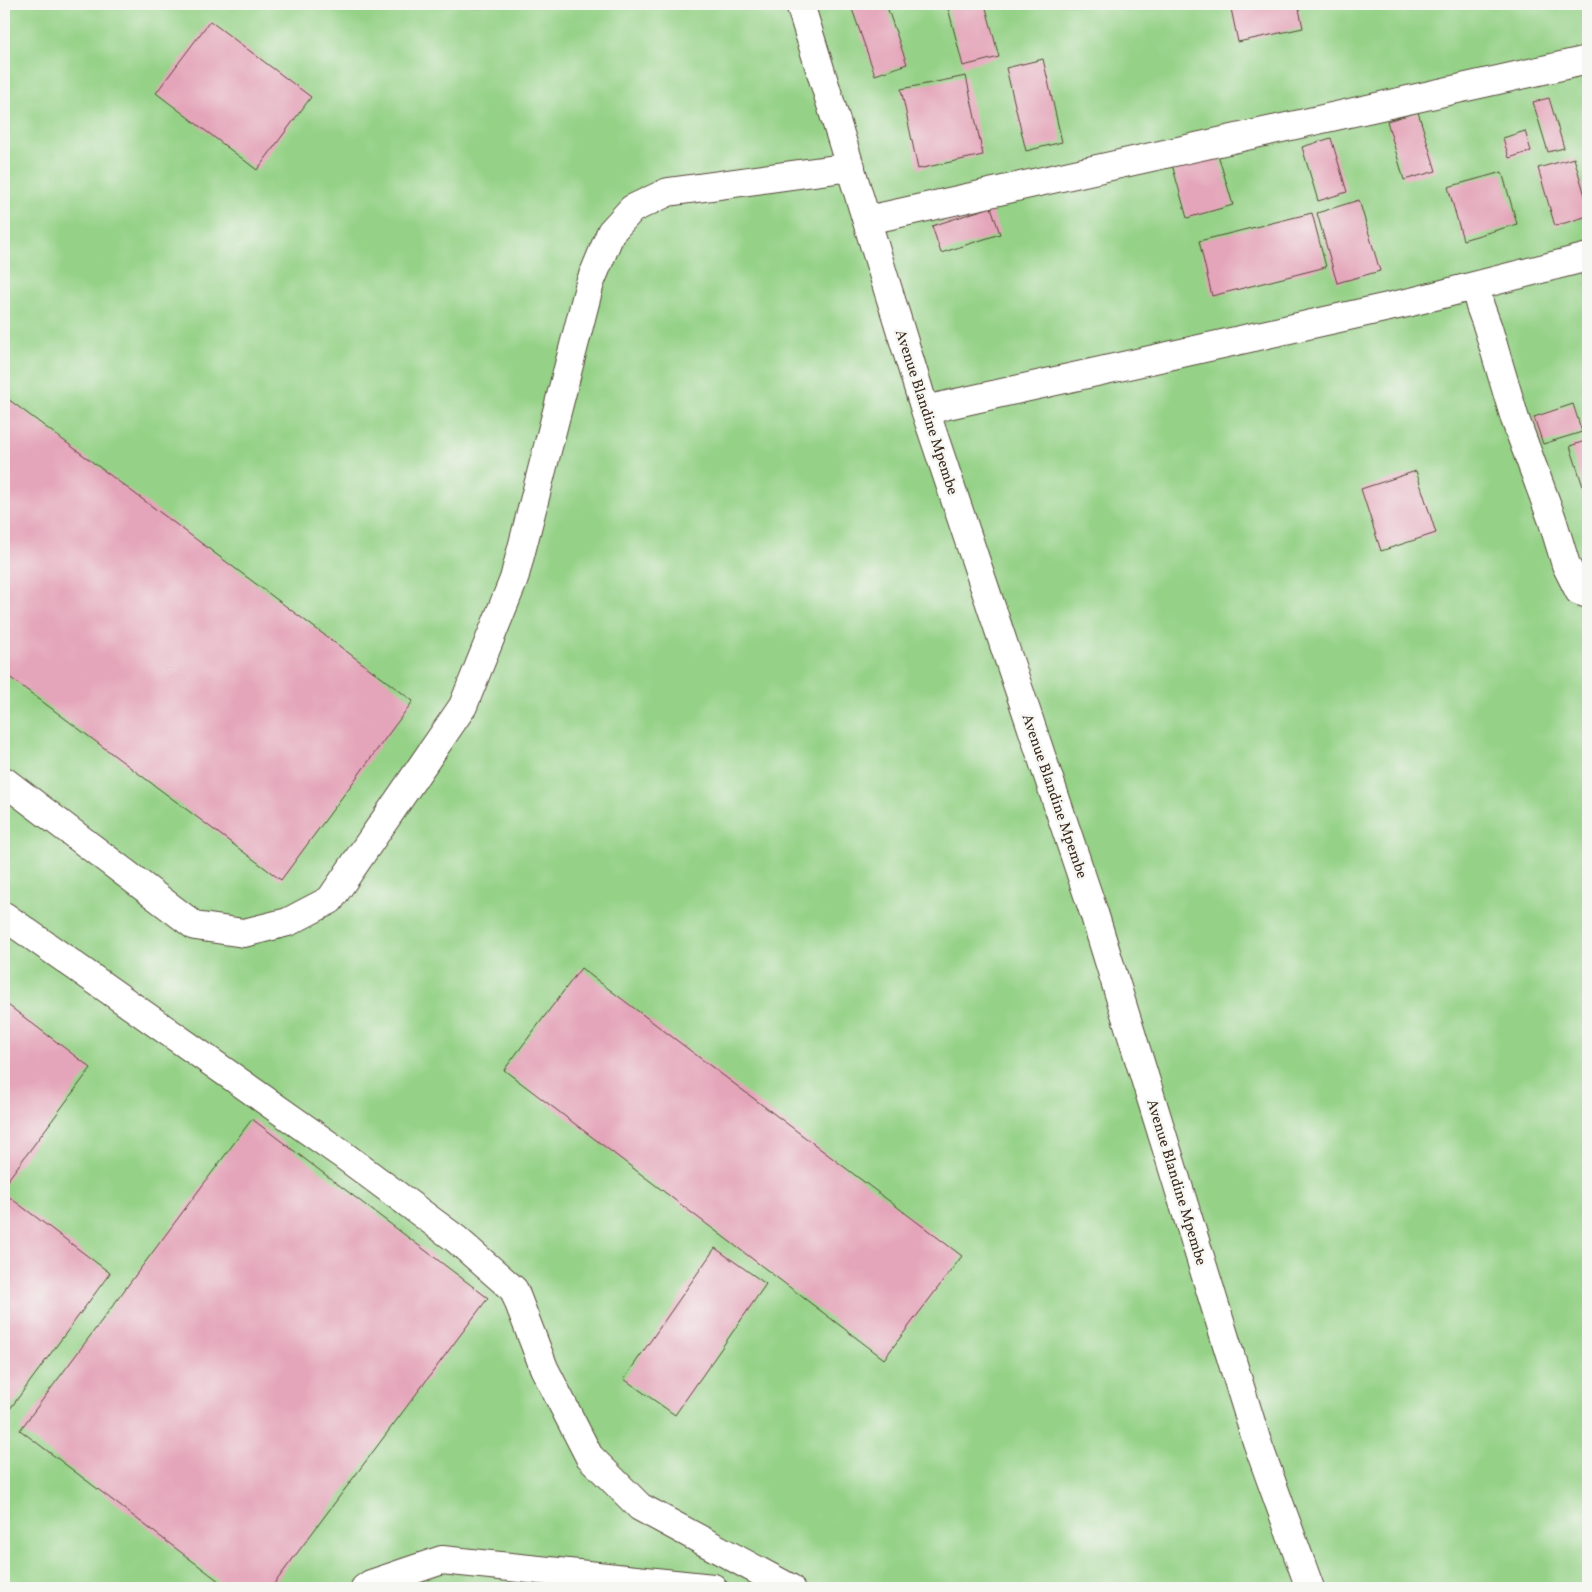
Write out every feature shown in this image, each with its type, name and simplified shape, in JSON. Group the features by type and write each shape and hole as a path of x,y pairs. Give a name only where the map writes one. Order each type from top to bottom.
{"street":[{"name":"Avenue Blandine Mpembe","path":"805,5 851,167 925,410 1094,913 1257,1442 1310,1588"},
{"path":"868,220 1588,60"},
{"path":"4,781 195,926 244,933 288,922 330,900 463,706 514,579 590,283 612,232 632,209 668,192 851,167"},
{"path":"925,410 1476,286 1588,257"},
{"path":"1476,286 1480,306 1515,419 1550,511 1566,565 1579,591 1588,594"},
{"path":"4,916 336,1150 456,1239 514,1290 544,1368 590,1456 640,1506 790,1588"},
{"path":"365,1588 371,1584 442,1560 713,1588"}],"green space":[{"path":"4,4 1588,4 1588,1588 4,1588"}],"building":[{"path":"858,4 886,4 907,64 875,75 851,6"},
{"path":"947,4 985,4 999,57 963,66"},
{"path":"1230,4 1250,4 1251,8 1269,4 1298,4 1303,28 1238,42"},
{"path":"210,21 311,97 257,170 156,93"},
{"path":"1043,59 1062,142 1026,151 1006,68"},
{"path":"966,76 983,155 918,169 901,89"},
{"path":"1549,98 1564,148 1548,152 1533,102"},
{"path":"1418,112 1436,171 1404,180 1387,121"},
{"path":"1525,131 1531,151 1509,158 1503,138"},
{"path":"1331,138 1347,192 1318,201 1302,147"},
{"path":"1216,148 1233,205 1187,218 1171,161"},
{"path":"1574,158 1588,206 1588,216 1555,226 1538,168"},
{"path":"1502,172 1517,224 1463,240 1448,187"},
{"path":"1359,200 1380,271 1337,283 1317,213"},
{"path":"991,207 1000,234 941,253 932,226"},
{"path":"1312,213 1326,267 1212,296 1199,241"},
{"path":"4,396 413,701 281,880 4,673"},
{"path":"1573,404 1582,432 1543,444 1534,417"},
{"path":"1588,440 1588,502 1570,446"},
{"path":"1416,471 1436,533 1381,551 1361,489"},
{"path":"581,968 962,1256 884,1359 504,1070"},
{"path":"4,1002 91,1068 4,1185"},
{"path":"252,1119 488,1298 271,1588 228,1588 20,1430"},
{"path":"4,1193 110,1273 4,1417"},
{"path":"715,1248 766,1284 675,1415 624,1379"}]}
